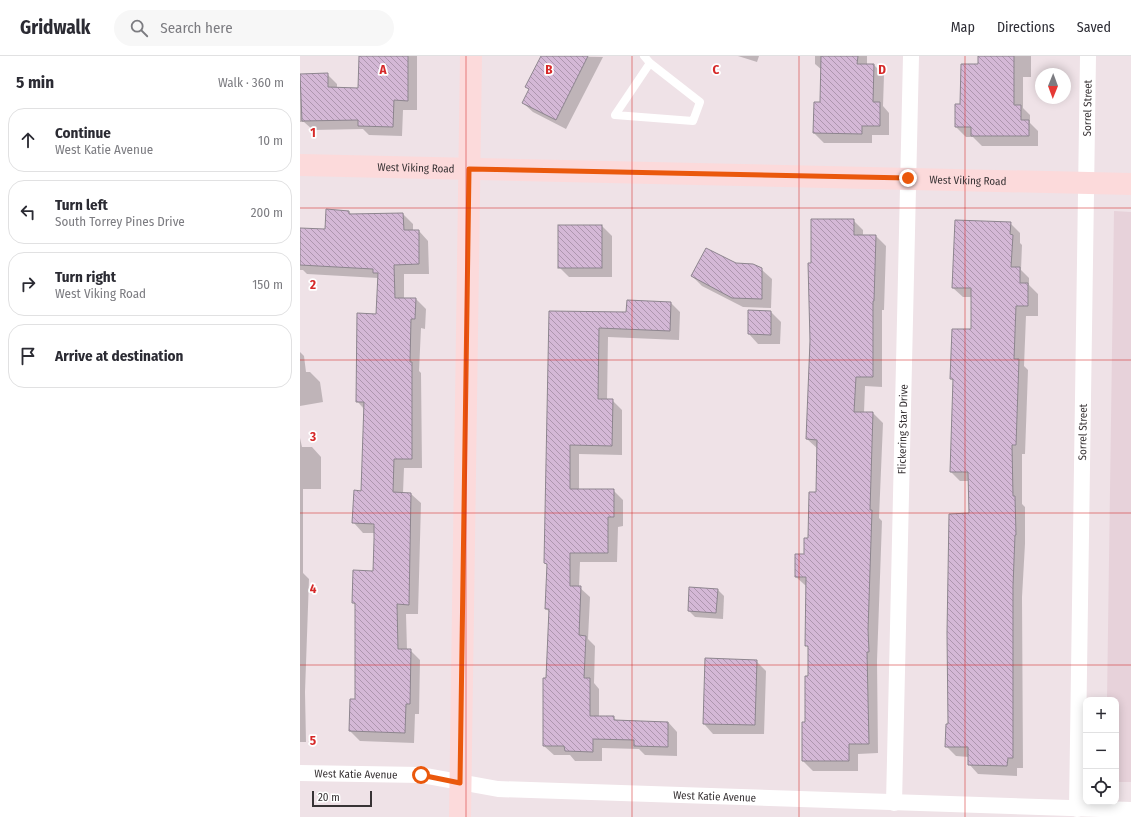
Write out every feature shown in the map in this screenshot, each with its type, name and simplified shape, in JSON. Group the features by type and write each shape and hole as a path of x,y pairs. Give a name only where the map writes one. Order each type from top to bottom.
{"street":[{"path":"460,817 471,56"},
{"name":"Flickering Star Drive","path":"894,803 911,56"},
{"name":"Sorrel Street","path":"1078,809 1088,56"},
{"name":"West Viking Road","path":"300,165 1131,184"},
{"name":"West Katie Avenue","path":"300,773 421,775 498,789 1131,810"}],"lane":[{"path":"644,56 650,63 700,102 693,121 615,114 650,63"}],"shaded area":[{"path":"1114,211 1131,212 1131,782 1119,782 1119,697 1107,697"}],"building":[{"path":"359,56 408,56 408,101 394,100 393,127 358,126 358,120 302,121 300,74 328,73 328,87 358,88"},
{"path":"541,56 588,56 556,120 522,103 529,89 525,87"},
{"path":"821,56 858,56 857,64 874,64 873,102 880,102 880,126 862,126 862,134 813,133 814,102 820,102"},
{"path":"978,56 1014,56 1014,105 1021,105 1021,120 1029,120 1029,136 971,136 971,127 955,127 955,104 960,104 961,64 978,64"},
{"path":"326,209 349,211 349,214 403,213 404,230 419,230 419,264 394,265 395,298 416,298 415,319 411,319 410,362 412,362 412,459 394,459 393,492 411,493 409,605 397,604 398,649 411,649 410,704 406,704 405,733 349,731 350,699 355,699 355,603 352,603 353,570 373,571 374,540 374,524 352,523 354,490 361,491 364,402 356,402 357,313 376,314 378,273 373,273 373,269 300,265 300,228 325,229"},
{"path":"811,219 854,219 854,235 876,235 873,301 873,377 856,377 854,412 873,412 870,510 872,510 868,630 869,652 867,652 869,744 849,744 849,761 802,761 802,722 805,722 805,676 808,676 808,646 805,646 806,577 795,577 795,554 804,554 804,538 808,538 809,492 816,492 817,440 806,439 810,341 808,263 811,263"},
{"path":"955,220 1011,222 1010,234 1013,235 1011,267 1020,267 1020,283 1028,283 1028,306 1016,306 1014,359 1019,359 1016,445 1012,445 1013,496 1015,496 1016,535 1013,586 1013,758 1008,758 1007,766 968,765 968,747 945,747 946,724 948,724 947,633 949,514 969,513 968,472 950,472 953,379 950,379 952,329 971,329 971,288 952,288"},
{"path":"558,225 602,225 602,268 558,268"},
{"path":"706,248 736,263 753,264 762,268 762,299 732,298 691,276"},
{"path":"627,300 671,302 670,331 599,328 598,399 613,399 612,446 570,445 570,489 614,489 614,517 608,517 608,553 570,553 570,586 581,586 579,635 586,636 584,678 590,678 590,716 614,716 614,720 668,722 668,747 634,746 634,740 593,739 593,752 565,751 564,746 543,746 543,678 546,678 549,609 545,609 547,564 544,563 549,311 626,312"},
{"path":"748,310 771,311 771,335 748,334"},
{"path":"689,587 718,589 716,613 688,611"},
{"path":"705,658 757,660 755,725 703,724"}],"route":[{"path":"421,775 460,783 470,197 469,169 908,178"}]}
